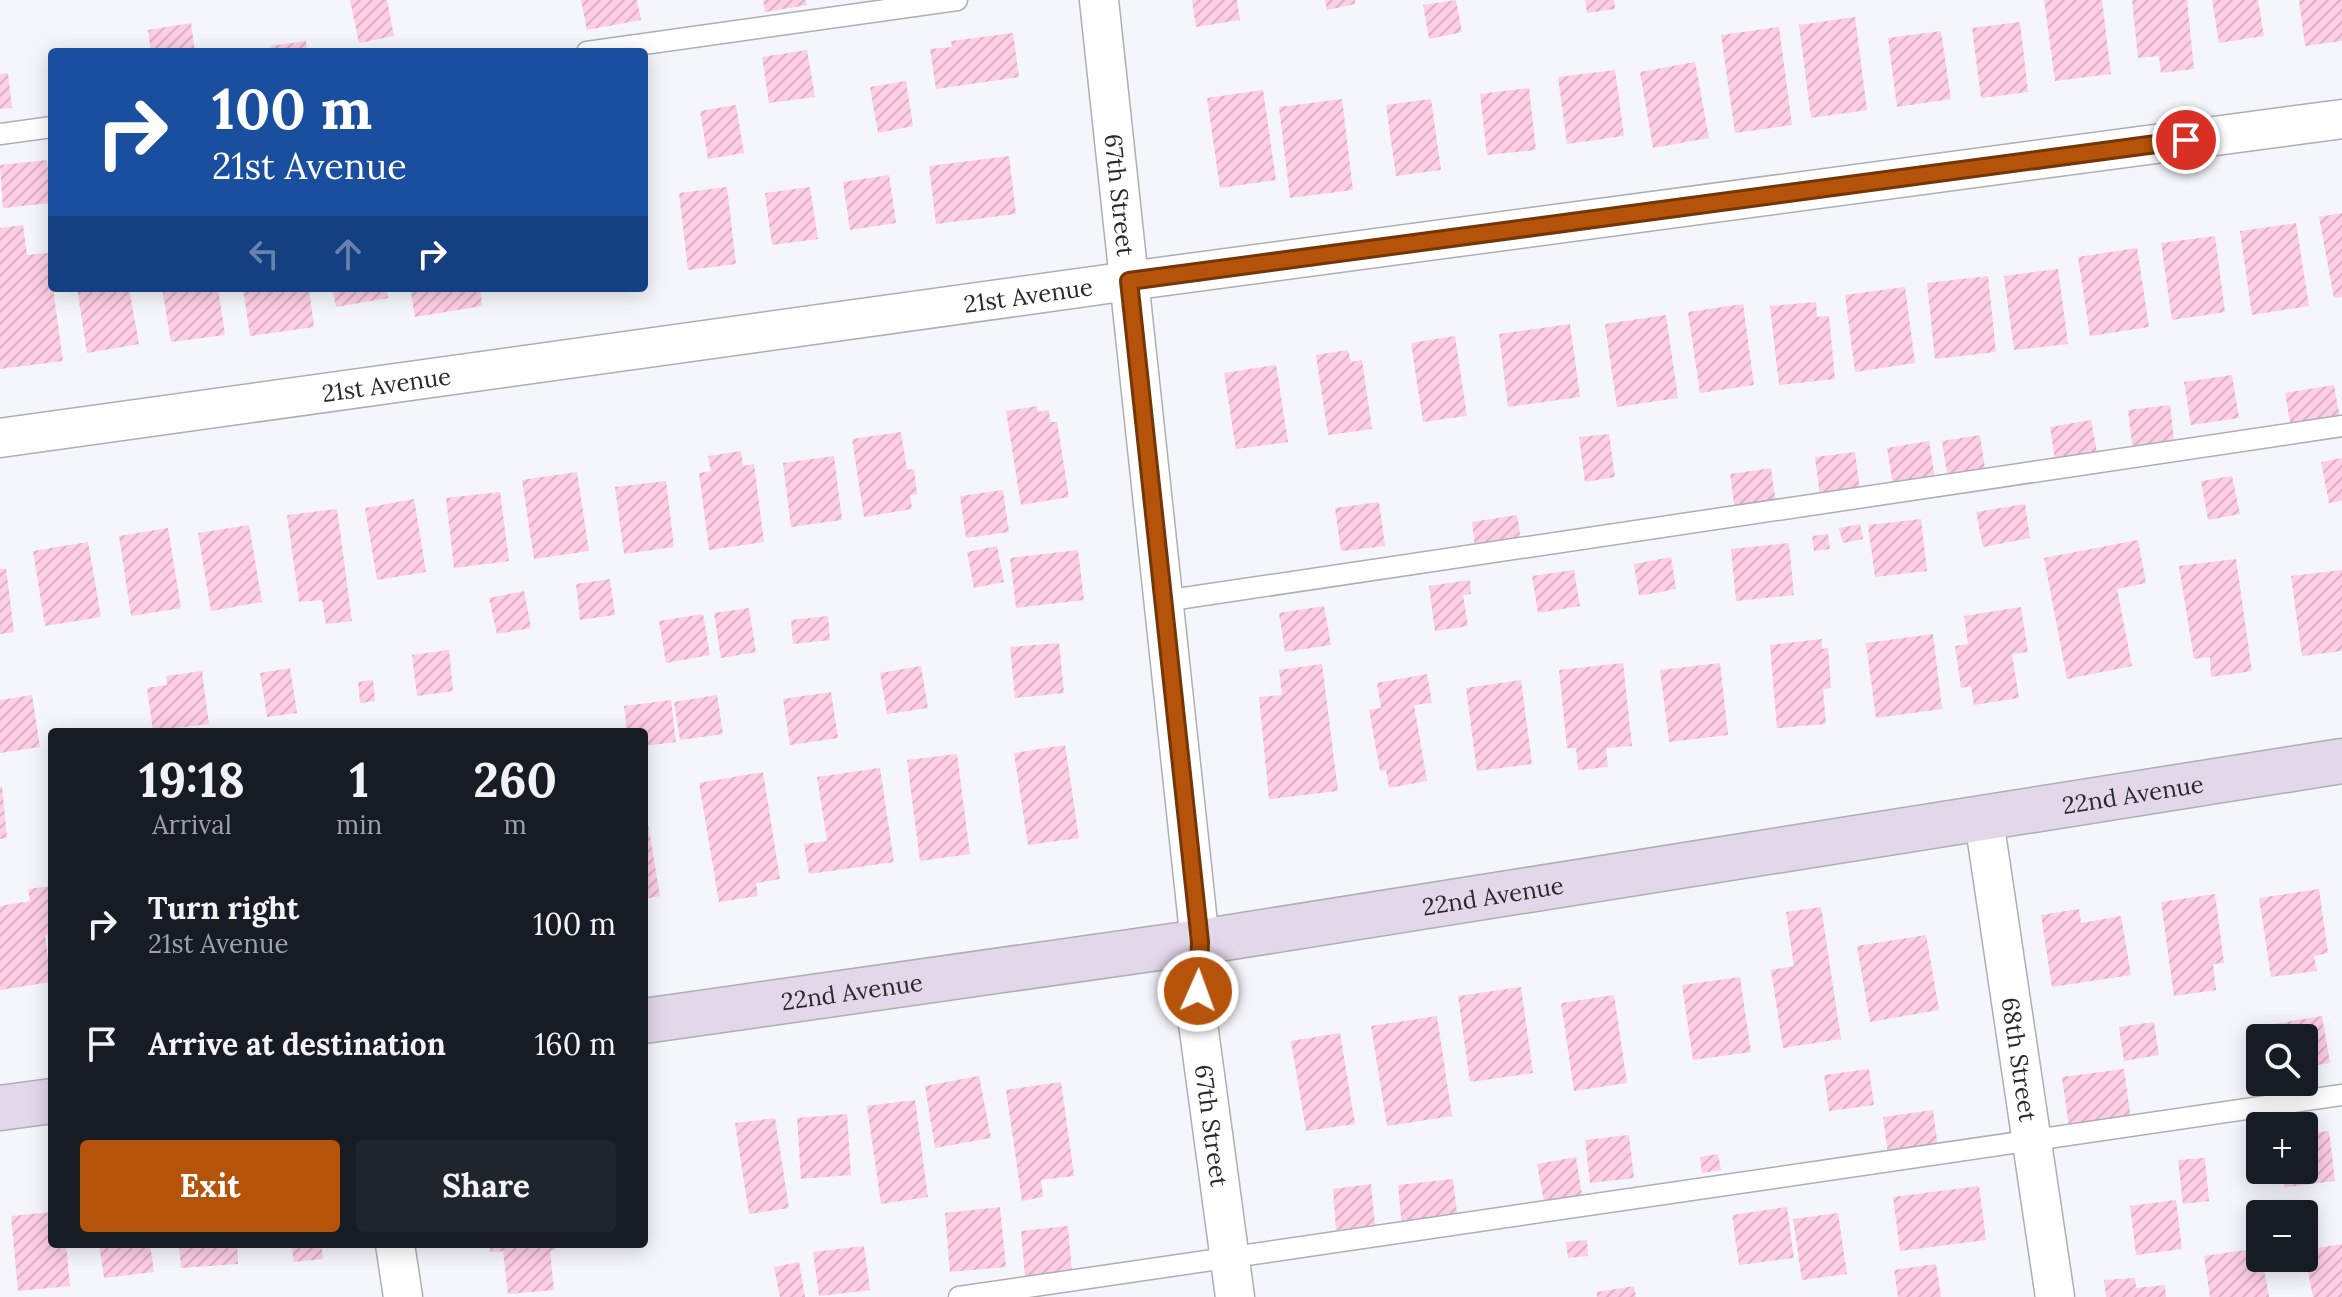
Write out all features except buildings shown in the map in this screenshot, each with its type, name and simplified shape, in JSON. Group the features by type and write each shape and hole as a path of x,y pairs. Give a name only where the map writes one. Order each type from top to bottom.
{"street":[{"name":"67th Street","path":"1099,0 1200,942 1197,1016 1235,1297"},
{"name":"21st Avenue","path":"0,438 1129,281 2342,119"},
{"name":"22nd Avenue","path":"648,1020 1200,942 2342,761"},
{"name":"68th Street","path":"1984,820 2055,1297"},
{"path":"0,1108 48,1102"},
{"path":"396,1248 403,1297"}],"lane":[{"path":"615,48 957,0"},
{"path":"0,134 48,128"},
{"path":"1164,601 2342,426"},
{"path":"959,1297 2342,1095"}],"route":[{"path":"1198,991 1200,942 1129,281 2186,140"}]}
